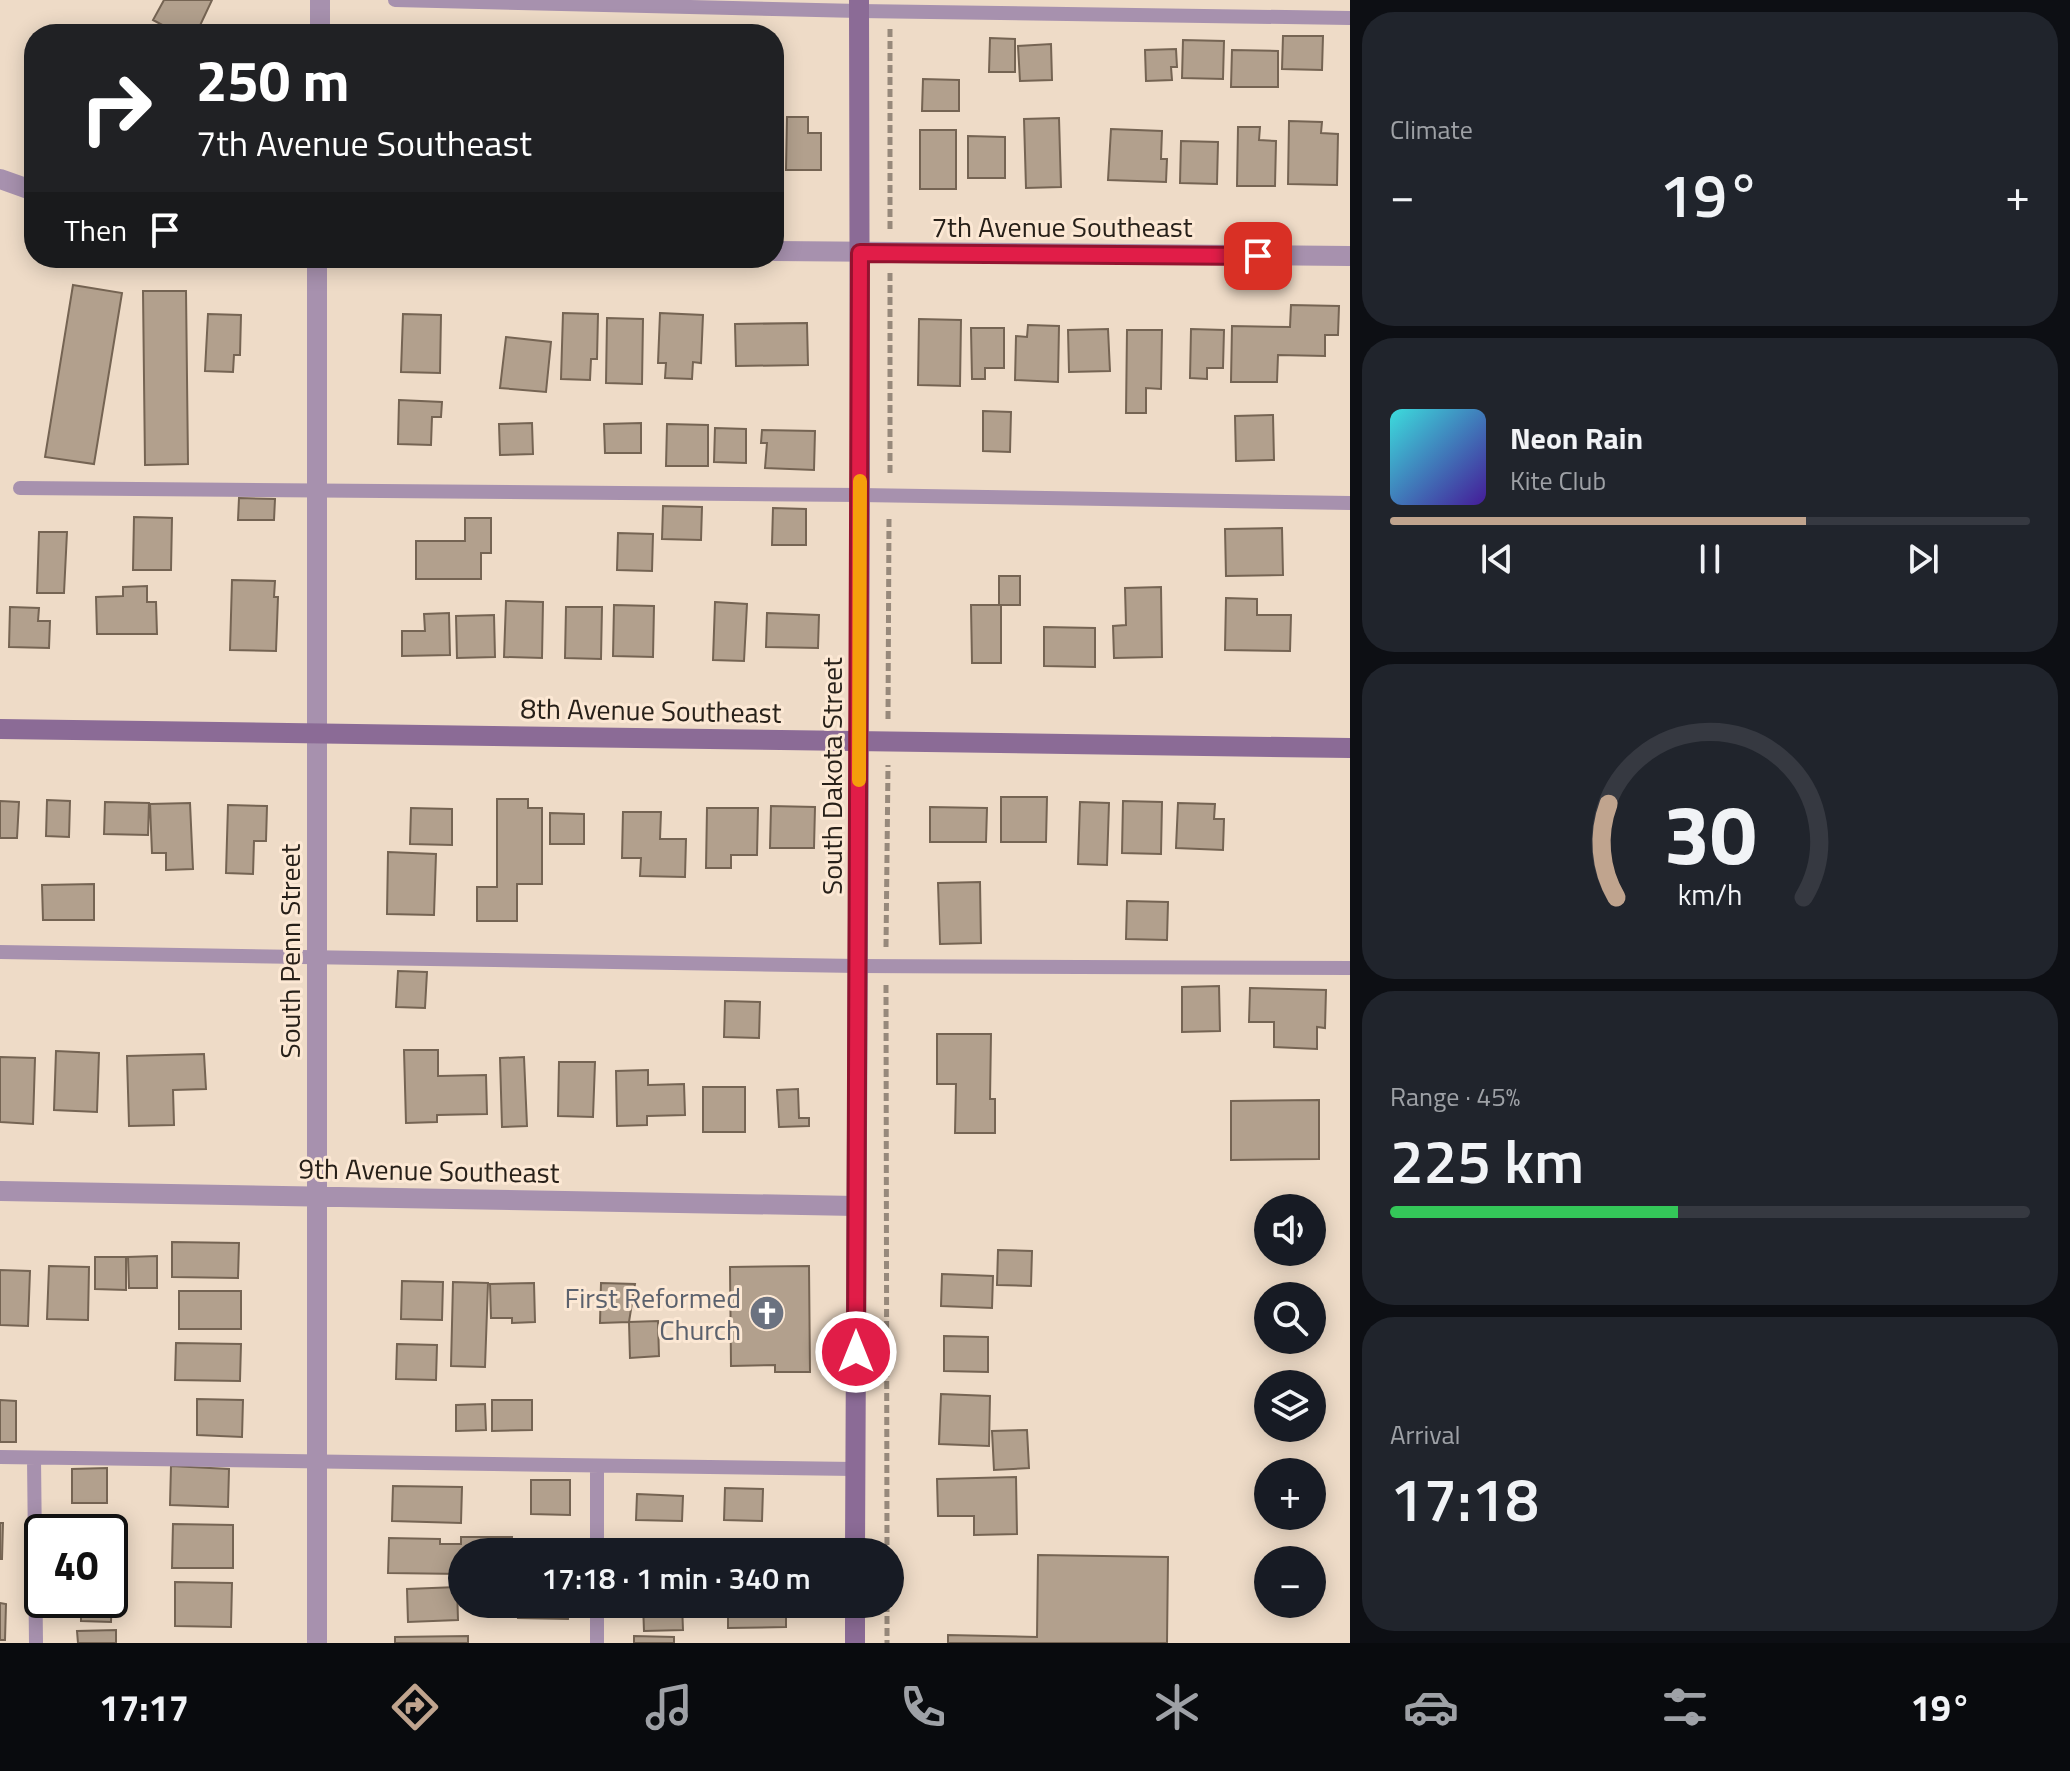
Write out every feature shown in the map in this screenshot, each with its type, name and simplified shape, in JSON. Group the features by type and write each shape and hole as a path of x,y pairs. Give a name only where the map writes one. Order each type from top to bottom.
{"street":[{"path":"320,0 320,24"},
{"name":"South Dakota Street","path":"855,1538 859,6"},
{"path":"0,179 24,187"},
{"name":"7th Avenue Southeast","path":"784,251 1350,256"},
{"name":"South Penn Street","path":"317,268 317,1643"},
{"name":"8th Avenue Southeast","path":"0,729 1350,748"},
{"name":"9th Avenue Southeast","path":"0,1191 856,1206"},
{"path":"855,1618 855,1643"}],"lane":[{"path":"395,0 859,6 890,12 1350,18"},
{"path":"20,488 860,495 1350,503"},
{"path":"0,952 858,966 1350,968"},
{"path":"0,1457 855,1469"},
{"path":"34,1458 36,1643"},
{"path":"597,1466 597,1538"},
{"path":"597,1618 597,1643"}],"path":[{"path":"887,1538 890,12"},
{"path":"887,1618 887,1643"}],"building":[{"path":"164,0 212,0 201,24 160,24 153,20"},
{"path":"1283,36 1323,36 1322,70 1282,69"},
{"path":"990,38 1015,39 1015,72 989,72"},
{"path":"1183,40 1224,41 1223,79 1182,78"},
{"path":"1051,44 1052,80 1020,81 1018,46"},
{"path":"1176,49 1177,67 1171,67 1172,80 1146,81 1145,50"},
{"path":"1232,50 1278,51 1278,87 1231,87"},
{"path":"923,79 959,80 959,111 922,111"},
{"path":"787,117 808,117 808,133 821,133 821,170 786,170"},
{"path":"1059,118 1061,187 1026,188 1024,119"},
{"path":"1289,121 1322,122 1321,133 1338,134 1337,185 1288,184"},
{"path":"1238,127 1260,127 1259,140 1276,141 1275,186 1237,186"},
{"path":"1111,129 1162,131 1161,159 1167,159 1166,182 1108,180"},
{"path":"920,130 956,130 956,189 920,189"},
{"path":"968,136 1005,137 1005,178 968,178"},
{"path":"1181,141 1218,142 1217,184 1180,183"},
{"path":"73,285 122,293 94,464 45,457"},
{"path":"143,291 186,291 188,464 145,465"},
{"path":"1291,305 1339,306 1338,335 1325,335 1325,356 1278,355 1277,382 1231,382 1232,326 1290,327"},
{"path":"563,313 598,314 597,359 591,359 590,380 561,379"},
{"path":"660,313 703,315 701,363 693,362 692,379 665,378 666,363 658,363"},
{"path":"208,314 241,315 240,355 234,355 233,372 205,371"},
{"path":"403,314 441,315 440,373 401,372"},
{"path":"607,318 643,319 642,384 606,383"},
{"path":"919,319 961,320 960,386 918,385"},
{"path":"807,323 808,365 736,366 735,324"},
{"path":"1028,325 1059,326 1058,382 1015,380 1016,336 1027,337"},
{"path":"971,328 1004,328 1004,368 985,368 985,379 972,379"},
{"path":"1108,329 1110,371 1069,372 1068,330"},
{"path":"1191,329 1224,330 1223,368 1207,368 1207,379 1190,378"},
{"path":"1127,330 1162,330 1161,389 1146,388 1146,413 1126,413"},
{"path":"506,337 551,342 546,392 500,388"},
{"path":"399,400 442,402 441,417 432,417 431,445 398,444"},
{"path":"983,411 1011,412 1010,452 983,451"},
{"path":"1273,415 1274,460 1236,461 1235,416"},
{"path":"532,423 533,454 500,455 499,424"},
{"path":"641,423 641,453 605,453 604,424"},
{"path":"667,424 708,425 708,466 666,466"},
{"path":"715,428 746,429 746,463 714,462"},
{"path":"762,430 815,431 814,470 765,468 767,443 761,443"},
{"path":"239,498 275,499 274,520 238,520"},
{"path":"663,506 702,507 701,540 662,539"},
{"path":"773,508 806,509 806,545 772,545"},
{"path":"134,517 172,518 171,570 133,570"},
{"path":"465,518 491,518 491,553 481,553 481,579 416,579 416,541 465,541"},
{"path":"1282,528 1283,575 1226,576 1225,529"},
{"path":"39,532 67,532 64,593 37,593"},
{"path":"618,533 653,534 652,571 617,570"},
{"path":"999,576 1020,576 1020,605 1001,605 1001,663 972,663 971,605 999,605"},
{"path":"232,580 275,581 274,597 278,597 276,651 230,650"},
{"path":"147,586 147,602 156,602 157,634 97,634 96,597 123,596 123,587"},
{"path":"1161,587 1162,657 1114,658 1113,626 1126,625 1125,588"},
{"path":"1226,598 1257,599 1257,615 1291,615 1290,651 1225,650"},
{"path":"506,601 543,602 542,658 504,657"},
{"path":"715,602 747,604 744,661 713,660"},
{"path":"614,605 654,606 653,657 613,656"},
{"path":"10,607 39,608 38,621 50,621 49,648 9,647"},
{"path":"566,607 602,607 601,659 565,658"},
{"path":"449,613 450,655 402,656 402,631 425,631 424,614"},
{"path":"767,613 819,615 818,648 766,647"},
{"path":"494,615 495,657 457,658 456,616"},
{"path":"1044,627 1095,628 1095,667 1044,666"},
{"path":"1001,797 1047,797 1046,842 1001,842"},
{"path":"497,799 528,799 528,808 542,808 542,884 517,884 517,921 477,921 477,887 497,887"},
{"path":"47,800 70,801 69,837 46,836"},
{"path":"0,801 19,802 17,838 0,838"},
{"path":"1123,801 1162,802 1161,854 1122,853"},
{"path":"105,802 149,803 148,835 104,834"},
{"path":"1080,802 1109,803 1107,865 1078,864"},
{"path":"190,803 193,869 166,870 166,853 152,853 150,804"},
{"path":"1178,803 1215,804 1214,819 1224,819 1223,850 1176,848"},
{"path":"228,805 267,806 266,841 254,841 253,874 226,873"},
{"path":"771,806 815,807 814,848 770,848"},
{"path":"930,807 987,808 986,842 930,842"},
{"path":"411,808 452,809 452,845 410,844"},
{"path":"707,808 758,808 757,855 731,855 731,868 706,868"},
{"path":"623,812 661,812 660,839 686,839 685,877 640,876 641,858 622,858"},
{"path":"550,813 584,814 584,844 550,844"},
{"path":"388,852 436,854 434,915 387,914"},
{"path":"980,882 981,943 940,944 938,883"},
{"path":"94,884 94,920 43,920 42,885"},
{"path":"1127,901 1168,902 1167,940 1126,939"},
{"path":"398,971 427,972 425,1008 396,1007"},
{"path":"1219,986 1220,1031 1182,1032 1182,987"},
{"path":"1250,988 1326,990 1325,1028 1317,1027 1317,1049 1274,1047 1274,1022 1249,1022"},
{"path":"725,1001 760,1002 759,1038 724,1037"},
{"path":"937,1034 991,1034 990,1099 995,1099 995,1133 955,1133 956,1084 937,1084"},
{"path":"404,1050 438,1050 438,1076 486,1075 487,1114 437,1115 437,1122 406,1123"},
{"path":"56,1051 99,1053 97,1112 54,1110"},
{"path":"204,1054 206,1089 173,1090 174,1125 129,1126 127,1056"},
{"path":"0,1057 35,1058 33,1124 0,1122"},
{"path":"524,1057 527,1126 502,1127 500,1058"},
{"path":"559,1062 595,1062 593,1117 558,1116"},
{"path":"648,1070 648,1085 684,1084 685,1115 647,1116 647,1125 617,1126 616,1071"},
{"path":"703,1087 745,1087 745,1132 703,1132"},
{"path":"798,1089 799,1118 809,1118 809,1126 779,1127 777,1090"},
{"path":"1319,1100 1319,1159 1231,1160 1231,1101"},
{"path":"172,1242 239,1243 238,1278 172,1277"},
{"path":"998,1250 1032,1251 1031,1286 997,1285"},
{"path":"157,1256 157,1288 129,1288 128,1257"},
{"path":"95,1257 126,1257 126,1290 95,1289"},
{"path":"49,1266 89,1267 88,1320 47,1319"},
{"path":"809,1266 810,1372 775,1372 775,1365 731,1366 730,1267"},
{"path":"0,1270 30,1271 28,1326 0,1325"},
{"path":"942,1274 993,1276 992,1308 941,1306"},
{"path":"402,1281 443,1282 442,1320 401,1319"},
{"path":"453,1282 488,1283 485,1367 451,1366"},
{"path":"534,1283 535,1322 512,1323 512,1318 491,1318 490,1284"},
{"path":"601,1283 635,1284 629,1322 600,1323"},
{"path":"179,1291 241,1291 241,1329 179,1329"},
{"path":"658,1321 659,1356 630,1358 629,1322"},
{"path":"944,1336 988,1337 988,1372 944,1371"},
{"path":"176,1343 241,1344 240,1381 175,1380"},
{"path":"397,1344 437,1345 436,1380 396,1379"},
{"path":"941,1394 990,1396 989,1446 939,1444"},
{"path":"197,1399 243,1400 242,1437 197,1435"},
{"path":"0,1400 16,1401 16,1442 0,1442"},
{"path":"492,1400 532,1400 532,1430 492,1431"},
{"path":"485,1404 486,1430 456,1431 456,1405"},
{"path":"1027,1430 1029,1468 994,1470 992,1431"},
{"path":"171,1466 229,1469 228,1507 170,1505"},
{"path":"107,1468 107,1503 72,1503 72,1469"},
{"path":"1016,1477 1017,1534 974,1535 974,1516 938,1516 937,1479"},
{"path":"531,1480 570,1480 570,1515 531,1514"},
{"path":"393,1486 462,1487 461,1523 392,1521"},
{"path":"725,1488 763,1489 762,1521 724,1520"},
{"path":"637,1494 683,1496 682,1521 636,1520"},
{"path":"0,1523 3,1523 2,1559 0,1559"},
{"path":"173,1524 233,1525 233,1568 172,1568"},
{"path":"461,1537 512,1537 512,1538"},
{"path":"389,1538 440,1539 440,1544 448,1544 448,1574 388,1573"},
{"path":"1038,1555 1168,1557 1167,1643 948,1643 948,1635 1037,1637"},
{"path":"175,1582 232,1583 231,1627 175,1626"},
{"path":"448,1587 448,1618 458,1620 408,1622 407,1589"},
{"path":"0,1603 6,1604 5,1640 0,1640"},
{"path":"81,1618 111,1618 111,1622 81,1621"},
{"path":"644,1618 683,1618 683,1630 644,1631"},
{"path":"728,1618 786,1618 786,1627 728,1628"},
{"path":"116,1630 116,1643 78,1643 77,1631"},
{"path":"468,1636 468,1643 395,1643 395,1637"},
{"path":"634,1636 674,1637 674,1643 634,1643"}],"slow traffic":[{"path":"859,780 860,481"}],"place":[{"name":"First Reformed Church","path":"767,1313"}],"route":[{"path":"856,1352 860,253 1258,256"}]}
